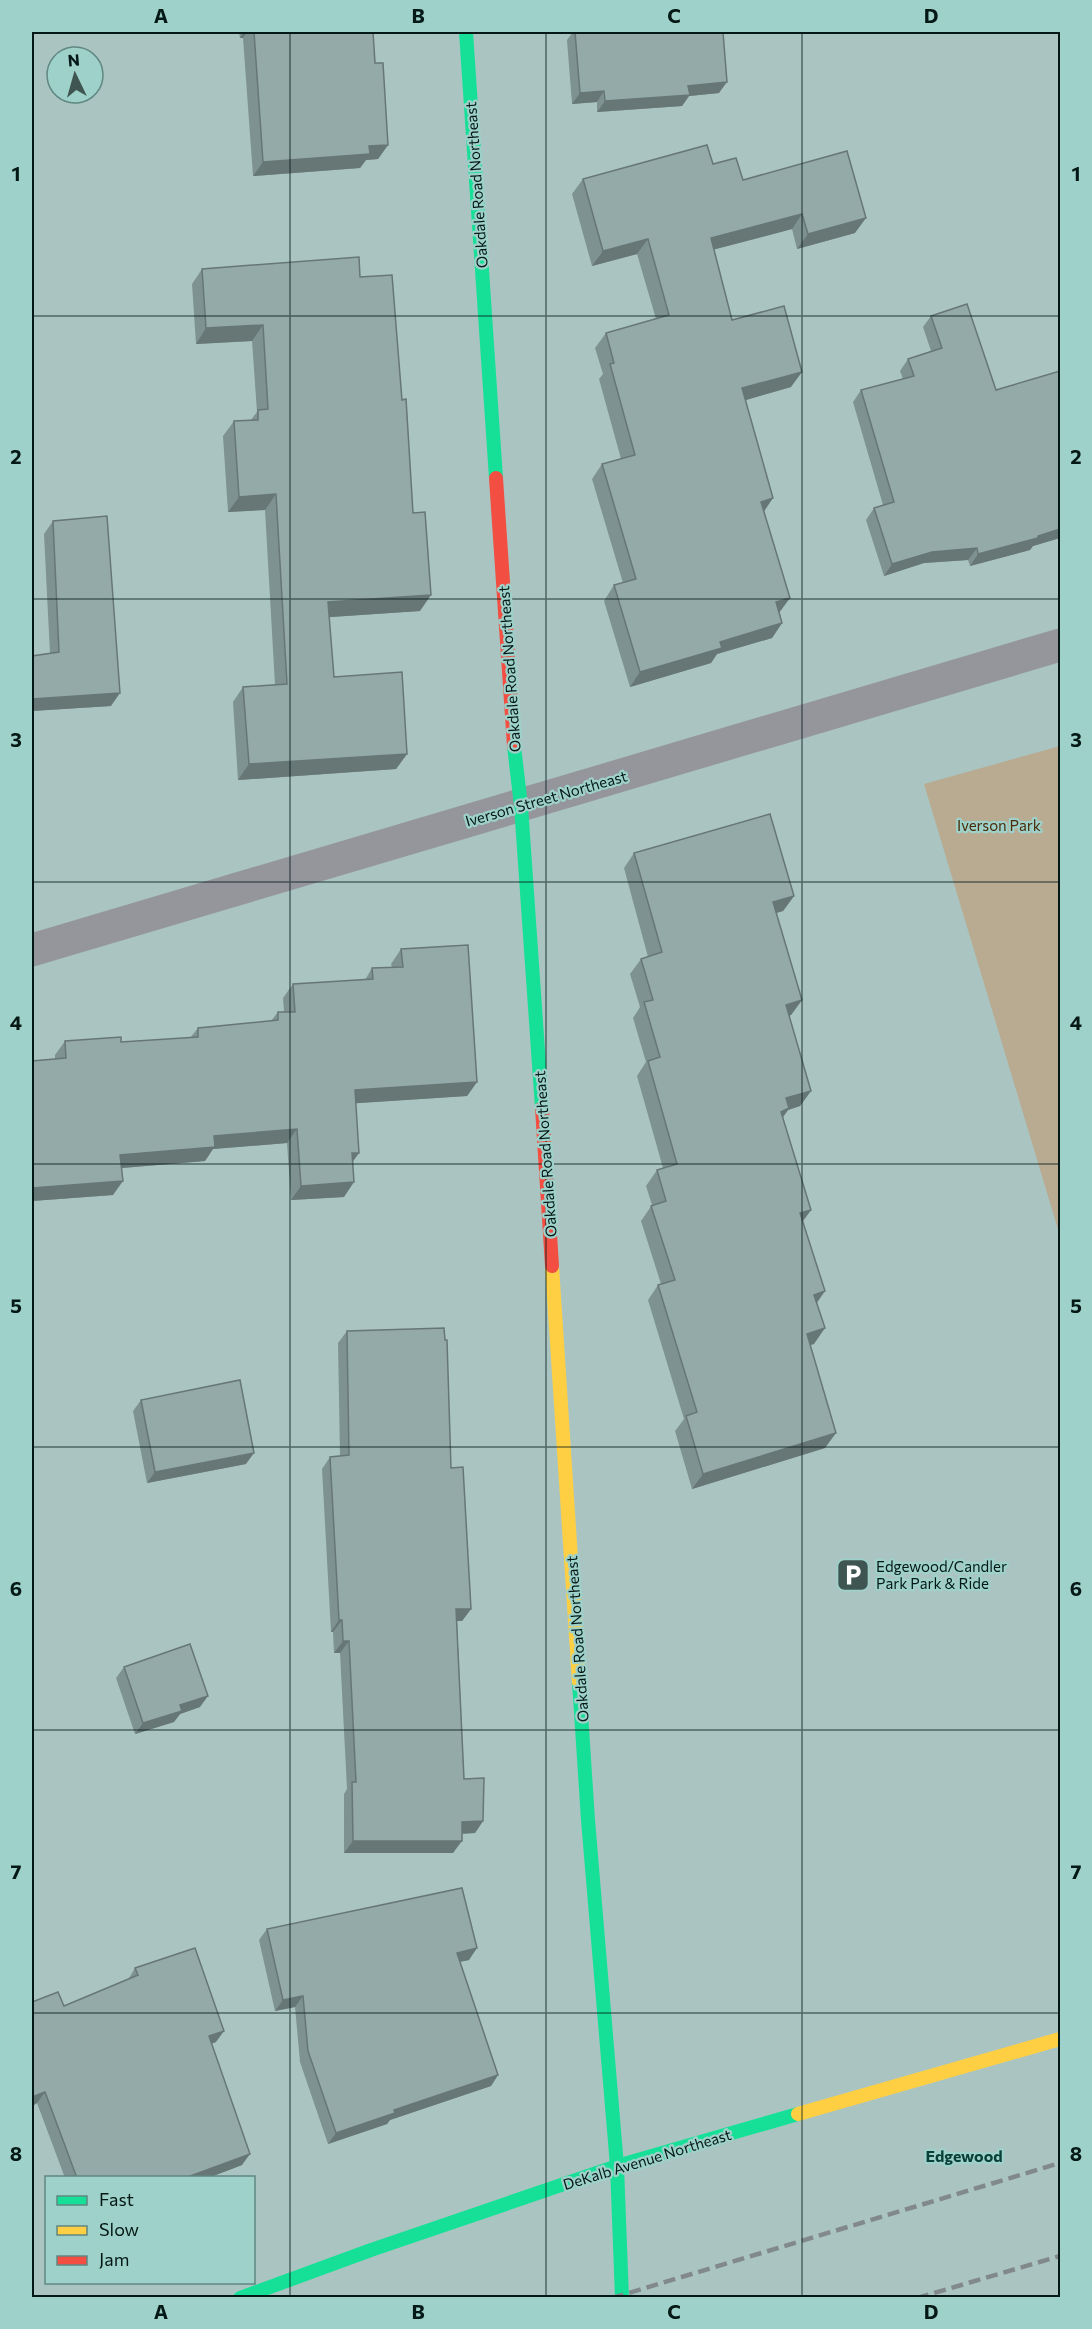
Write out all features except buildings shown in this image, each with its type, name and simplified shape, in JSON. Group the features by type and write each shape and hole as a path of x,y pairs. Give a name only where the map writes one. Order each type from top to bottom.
{"street":[{"name":"Oakdale Road Northeast","path":"466,32 512,719 521,806 588,1820 617,2166 622,2298"},
{"name":"Iverson Street Northeast","path":"32,950 1060,645"},
{"name":"DeKalb Avenue Northeast","path":"240,2298 370,2250 617,2166 1060,2039"}],"green space":[{"name":"Iverson Park","path":"1060,746 1060,1236 924,784"}],"railway":[{"path":"612,2298 1060,2163"},
{"path":"917,2298 1060,2256"}],"traffic: fast":[{"path":"466,32 496,478"},
{"path":"514,746 521,806 542,1108"},
{"path":"579,1682 588,1820 617,2166 622,2298"},
{"path":"240,2298 371,2250 617,2166 798,2114"}],"traffic: slow":[{"path":"552,1266 579,1682"},
{"path":"798,2114 1060,2039"}],"traffic: jam":[{"path":"496,478 514,746"},
{"path":"542,1108 552,1266"}],"place":[{"name":"Edgewood/Candler Park Park & Ride","path":"853,1575"}],"district":[{"name":"Edgewood","path":"964,2155"}]}
